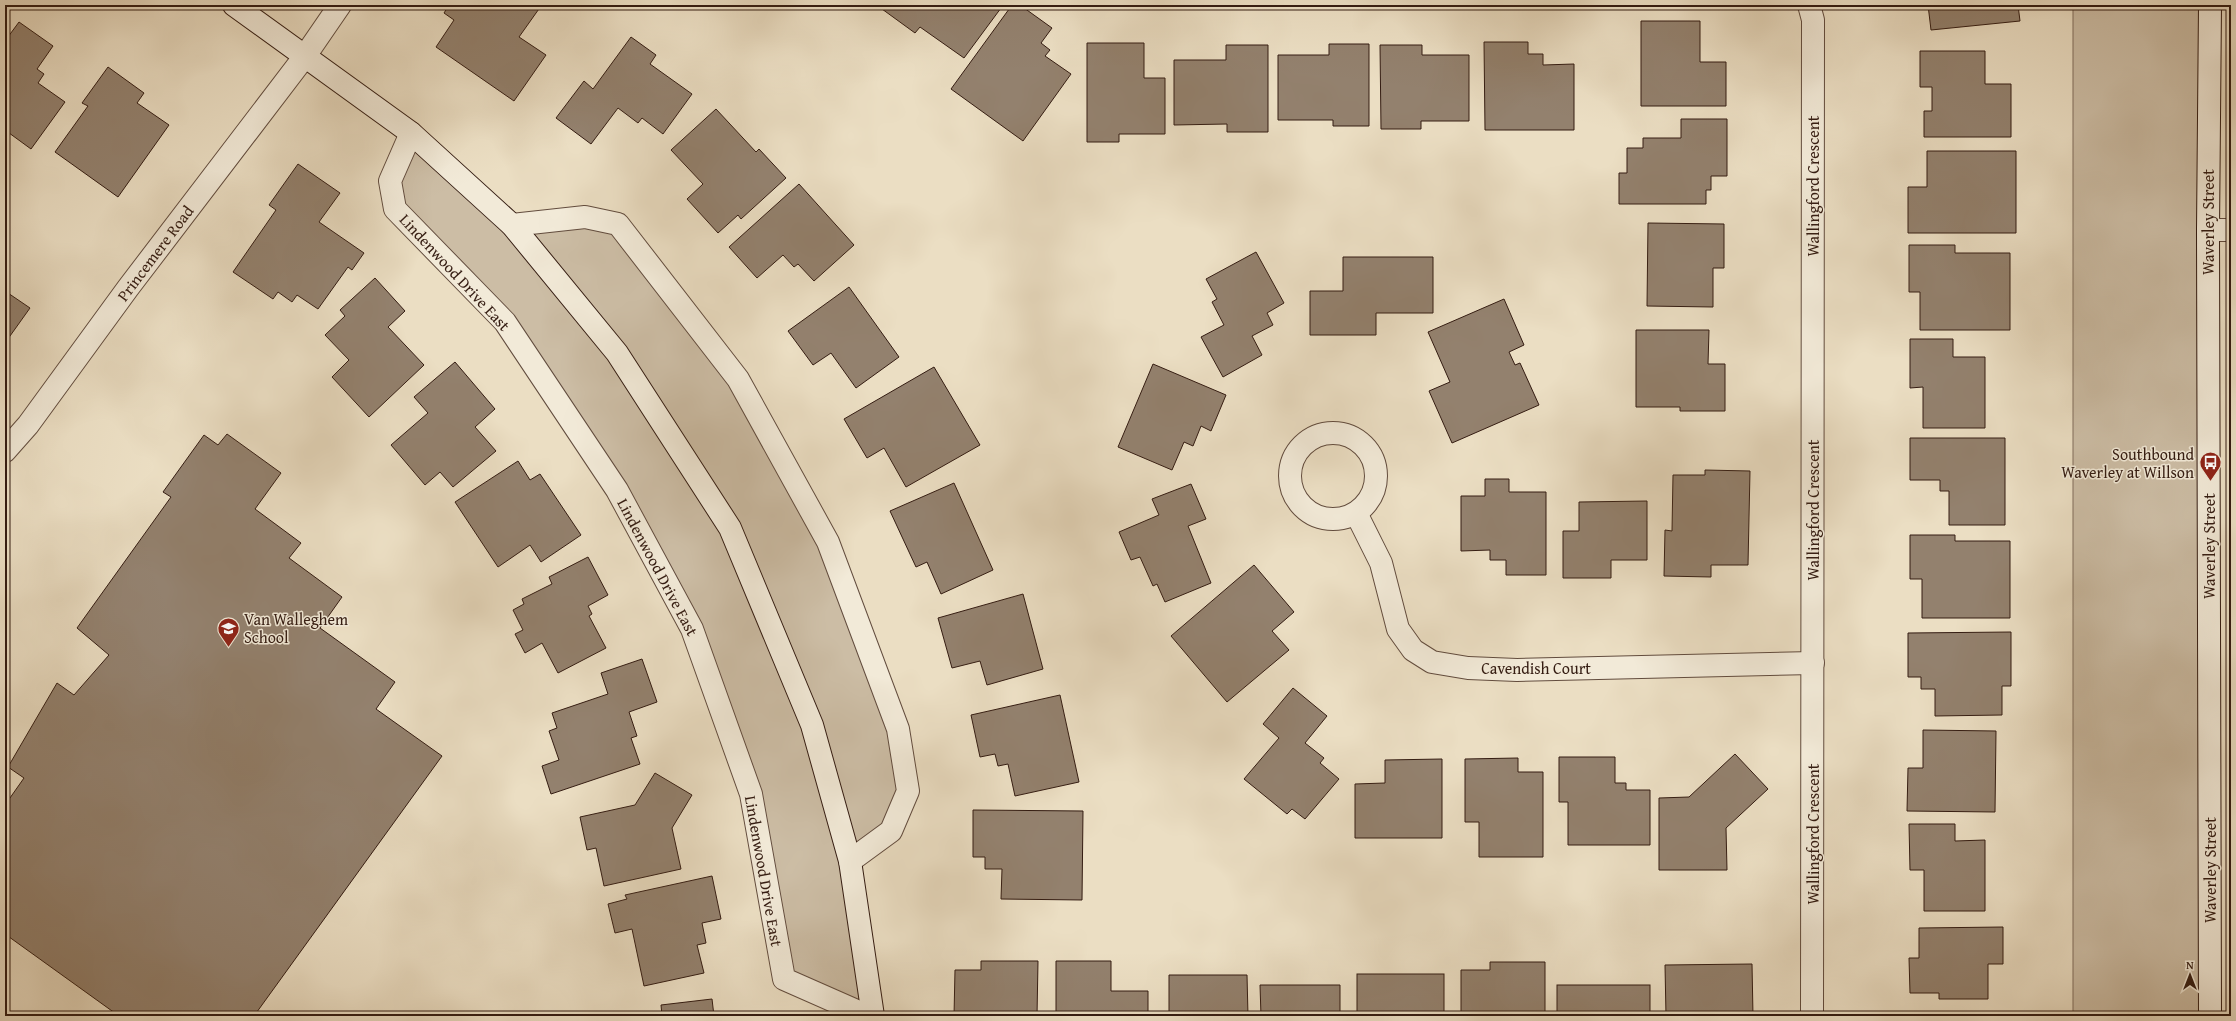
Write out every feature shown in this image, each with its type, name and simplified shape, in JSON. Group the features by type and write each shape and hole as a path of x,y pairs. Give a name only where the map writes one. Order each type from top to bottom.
{"street":[{"path":"234,5 411,133 512,225 617,353 730,528 812,725 850,862 873,1016"},
{"path":"305,56 340,5"},
{"name":"Wallingford Crescent","path":"1809,5 1813,20 1814,663 1812,1016"},
{"name":"Waverley Street","path":"2210,5 2208,230 2210,1016"},
{"name":"Princemere Road","path":"5,451 28,425 124,294 305,56"},
{"name":"Lindenwood Drive East","path":"411,133 390,181 395,209 505,322 617,490 692,630 751,794 784,979 868,1016"},
{"path":"512,225 585,217 618,224 738,379 828,542 898,729 908,791 891,831 850,862"},
{"path":"2208,230 2231,230"},
{"name":"Cavendish Court","path":"1356,513 1381,563 1398,630 1413,650 1432,662 1468,668 1518,670 1814,663"}],"shaded area":[{"path":"2073,5 2210,5 2210,1016 2073,1016"},
{"path":"411,133 512,225 618,224 738,379 828,542 908,791 891,831 850,862 873,1016 784,979 751,794 692,629 505,322 395,209"}],"building":[{"path":"449,5 541,6 519,37 546,55 514,101 436,47 454,20 444,13"},
{"path":"885,5 996,5 1001,8 964,58 920,27 915,33 882,9"},
{"path":"1012,5 1020,5 1052,28 1041,43 1050,50 1045,56 1071,74 1023,141 951,89"},
{"path":"1928,5 2018,5 2020,21 1931,30"},
{"path":"1641,21 1700,21 1700,62 1726,62 1726,106 1641,106"},
{"path":"19,22 53,46 37,69 44,74 38,83 65,102 31,149 5,130 5,41"},
{"path":"631,37 656,55 650,64 692,94 663,134 642,118 638,123 618,108 591,144 556,118 584,81 593,89"},
{"path":"1484,42 1528,42 1528,54 1543,54 1543,65 1574,64 1574,130 1485,130"},
{"path":"1087,43 1144,43 1144,78 1165,78 1165,134 1119,134 1119,142 1087,142"},
{"path":"1329,44 1369,44 1369,126 1333,126 1333,120 1278,120 1278,55 1329,55"},
{"path":"1226,45 1268,45 1268,132 1227,132 1227,124 1174,125 1174,60 1226,60"},
{"path":"1380,45 1422,45 1422,55 1469,55 1469,121 1421,121 1421,129 1381,129"},
{"path":"1920,51 1985,51 1985,84 2011,84 2011,137 1924,137 1924,111 1932,111 1932,87 1920,87"},
{"path":"108,67 144,93 137,103 169,125 118,197 55,152 88,106 82,103"},
{"path":"716,109 756,152 759,149 786,178 741,219 738,215 718,233 687,199 703,184 671,150"},
{"path":"1681,119 1727,119 1727,176 1711,176 1711,190 1706,190 1706,204 1619,204 1619,173 1627,173 1627,148 1643,148 1643,138 1681,138"},
{"path":"1927,151 2016,151 2016,233 1908,233 1908,187 1927,187"},
{"path":"298,164 340,193 319,222 364,253 352,270 348,267 318,309 297,295 292,302 278,292 273,299 233,272 276,210 269,205"},
{"path":"799,184 854,245 814,281 798,264 794,267 783,255 757,278 729,247"},
{"path":"1648,223 1724,224 1724,268 1713,268 1713,307 1647,306"},
{"path":"1909,245 1955,245 1955,253 2010,253 2010,330 1920,330 1920,292 1909,292"},
{"path":"1256,252 1284,303 1267,313 1273,325 1252,336 1262,355 1223,377 1201,337 1224,325 1212,302 1217,299 1206,279"},
{"path":"1343,257 1433,257 1433,313 1376,313 1376,335 1310,335 1310,291 1343,291"},
{"path":"375,278 405,311 388,327 424,365 369,417 332,377 349,360 325,335 345,316 340,310"},
{"path":"849,287 899,357 856,388 831,353 813,365 788,331"},
{"path":"5,291 30,308 5,343"},
{"path":"1504,299 1524,345 1509,352 1515,365 1520,363 1539,405 1452,443 1429,391 1450,382 1428,332"},
{"path":"1636,330 1709,330 1708,364 1725,364 1725,411 1680,411 1680,407 1636,407"},
{"path":"1910,339 1953,339 1953,357 1985,357 1985,428 1923,428 1923,387 1910,388"},
{"path":"455,362 495,409 475,427 496,451 453,487 440,472 425,485 391,445 428,413 414,397"},
{"path":"1153,364 1226,395 1211,431 1201,426 1193,446 1184,442 1172,470 1118,447"},
{"path":"934,367 980,445 906,487 884,448 867,458 844,419"},
{"path":"227,434 281,473 255,509 301,543 289,558 342,597 320,628 395,682 376,709 442,756 254,1016 119,1016 5,934 5,805 24,778 8,767 57,683 74,695 109,655 77,628 171,497 163,492 204,435 218,445"},
{"path":"1910,438 2005,438 2005,525 1949,525 1949,491 1940,491 1940,480 1910,480"},
{"path":"518,461 530,480 540,474 581,535 541,562 530,545 498,567 455,502"},
{"path":"1705,470 1750,471 1748,565 1711,565 1711,577 1664,576 1665,530 1672,531 1673,475 1705,475"},
{"path":"1485,479 1509,479 1509,492 1546,492 1546,575 1506,575 1506,560 1490,560 1490,550 1461,551 1461,496 1485,496"},
{"path":"954,483 993,570 941,594 927,562 916,567 890,511"},
{"path":"1191,484 1206,519 1188,526 1211,583 1165,602 1157,584 1153,586 1140,557 1131,560 1119,532 1159,515 1152,499"},
{"path":"1647,501 1647,560 1611,560 1611,578 1563,578 1563,531 1579,531 1579,502"},
{"path":"1910,535 1955,535 1955,541 2010,541 2010,618 1922,618 1922,579 1910,579"},
{"path":"588,557 608,595 588,606 592,614 589,616 606,648 558,673 542,643 525,653 515,634 523,630 513,610 524,604 522,599 552,584 549,577"},
{"path":"1254,565 1294,612 1272,631 1289,650 1227,702 1171,636"},
{"path":"1023,594 1043,669 987,685 980,661 952,668 938,618"},
{"path":"2011,632 2011,686 2002,686 2002,715 1935,716 1935,689 1921,689 1921,677 1908,677 1908,633"},
{"path":"642,659 657,702 629,712 637,736 631,738 640,764 551,794 542,766 559,760 549,731 557,728 552,713 608,694 601,673"},
{"path":"1293,688 1327,716 1305,743 1324,758 1320,763 1339,779 1305,819 1292,809 1287,814 1244,779 1279,738 1263,724"},
{"path":"1060,695 1079,782 1015,796 1008,764 998,766 995,754 980,757 971,715"},
{"path":"1923,730 1996,731 1995,812 1907,811 1908,768 1923,768"},
{"path":"1735,754 1768,789 1726,828 1727,870 1659,870 1659,798 1689,797"},
{"path":"1559,757 1615,757 1615,783 1626,783 1626,790 1650,790 1650,845 1568,845 1568,802 1559,802"},
{"path":"1518,758 1518,772 1543,772 1543,857 1479,857 1479,822 1465,822 1465,759"},
{"path":"1442,759 1442,838 1355,838 1355,784 1385,783 1385,760"},
{"path":"655,773 692,795 672,828 681,869 604,886 596,848 587,850 580,817 635,805"},
{"path":"973,810 1083,811 1082,900 1001,899 1002,869 985,869 985,857 973,857"},
{"path":"1909,824 1955,824 1955,841 1985,840 1985,911 1924,911 1924,870 1910,870"},
{"path":"712,876 721,919 702,923 706,943 697,945 704,973 644,986 632,929 615,933 608,904 627,899 625,895"},
{"path":"2003,927 2003,964 1988,964 1988,999 1939,999 1939,993 1910,993 1909,958 1919,958 1919,928"},
{"path":"981,961 1038,961 1037,1016 954,1016 955,970 981,970"},
{"path":"1056,961 1111,961 1111,991 1148,991 1148,1016 1056,1016"},
{"path":"1490,962 1545,962 1545,1016 1461,1016 1461,970 1490,970"},
{"path":"1752,964 1753,1016 1666,1016 1665,965"},
{"path":"1357,974 1444,974 1444,1016 1357,1016"},
{"path":"1169,975 1247,975 1248,1016 1169,1016"},
{"path":"1260,985 1340,985 1340,1016 1261,1016"},
{"path":"1557,985 1650,985 1650,1016 1557,1016"},
{"path":"712,999 714,1016 662,1016 661,1005"},
{"path":"2018,1015 2018,1016 1918,1016"}],"place":[{"name":"Southbound Waverley at Willson","path":"2210,482"},
{"name":"Van Walleghem School","path":"228,648"}]}
